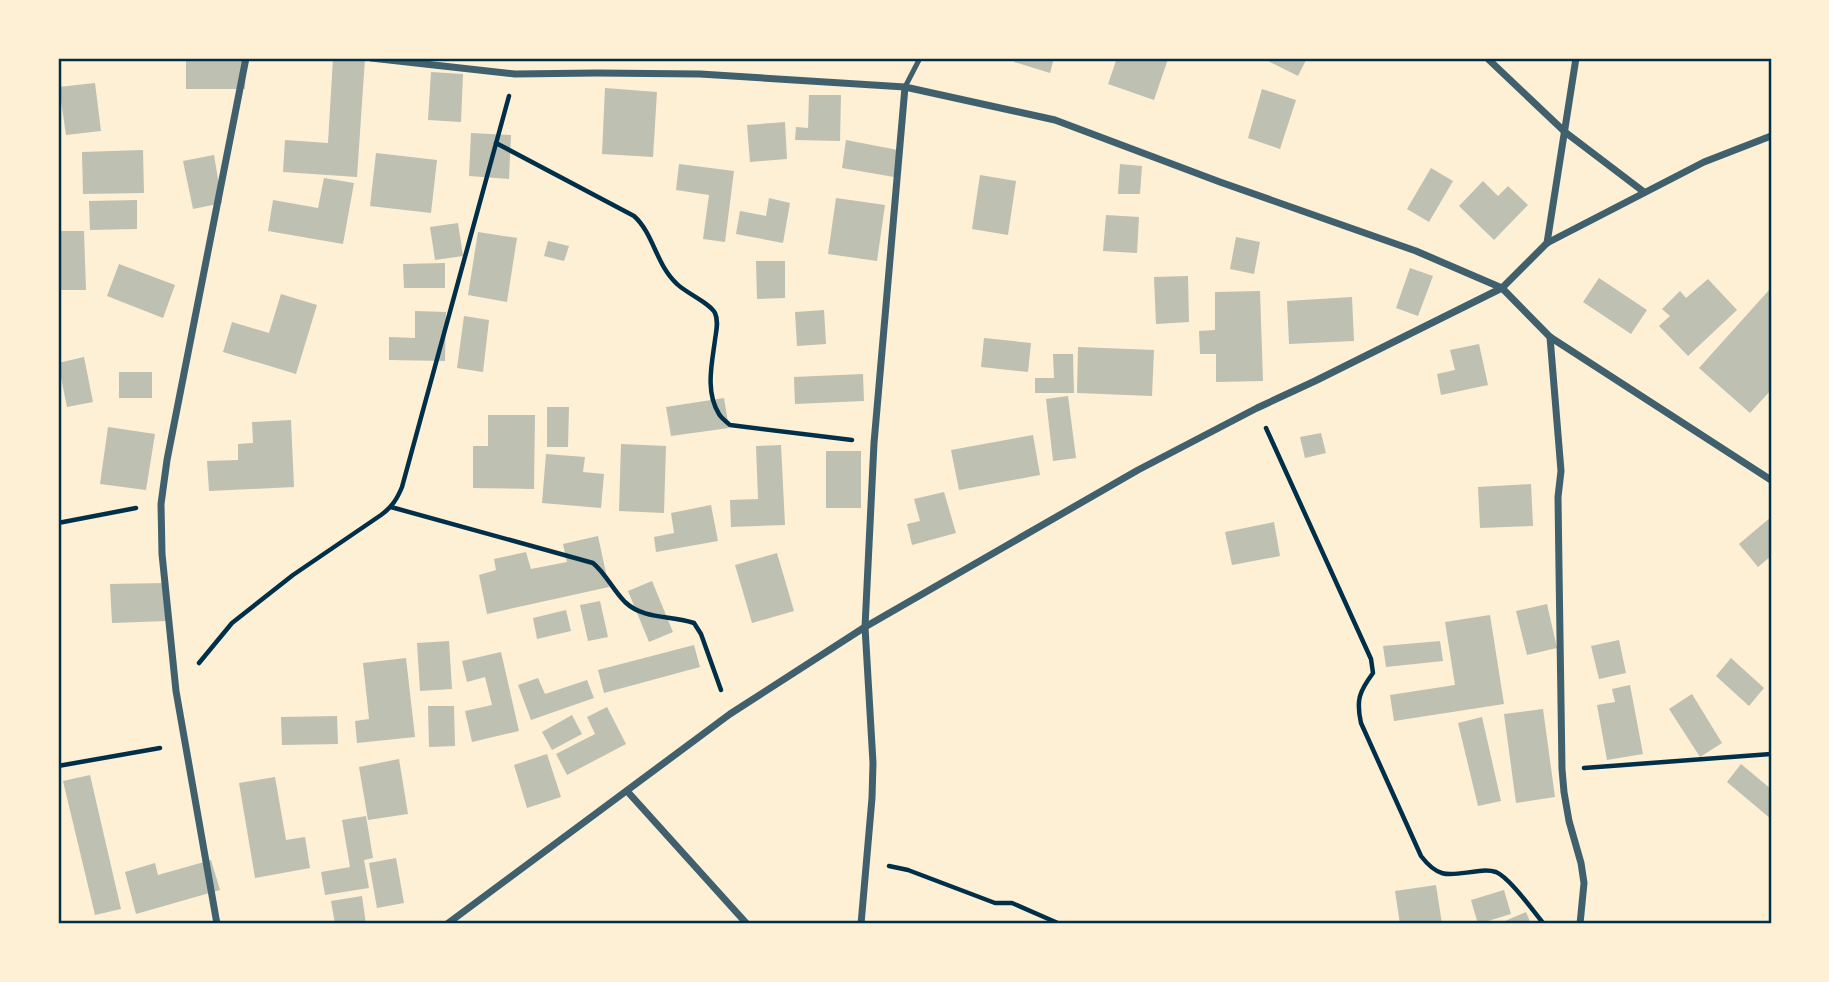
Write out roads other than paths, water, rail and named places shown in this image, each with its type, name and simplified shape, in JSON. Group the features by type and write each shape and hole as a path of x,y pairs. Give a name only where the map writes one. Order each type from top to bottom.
{"street":[{"path":"217,924 176,691 162,554 161,503 167,460 246,58"},
{"path":"371,58 515,74 700,74 905,87 1055,120 1416,251 1502,288 1550,337 1771,480"},
{"path":"1487,58 1565,132 1644,192"},
{"path":"1547,243 1576,58"},
{"path":"861,924 873,798 864,627 874,443 905,87"},
{"path":"447,924 730,714 864,627 1138,470 1257,408 1502,288 1547,243 1704,162 1771,136"},
{"path":"1550,337 1561,471 1558,496 1562,769 1566,802 1584,883 1580,924"},
{"path":"628,791 747,924"}],"lane":[{"path":"905,87 920,58"}]}
